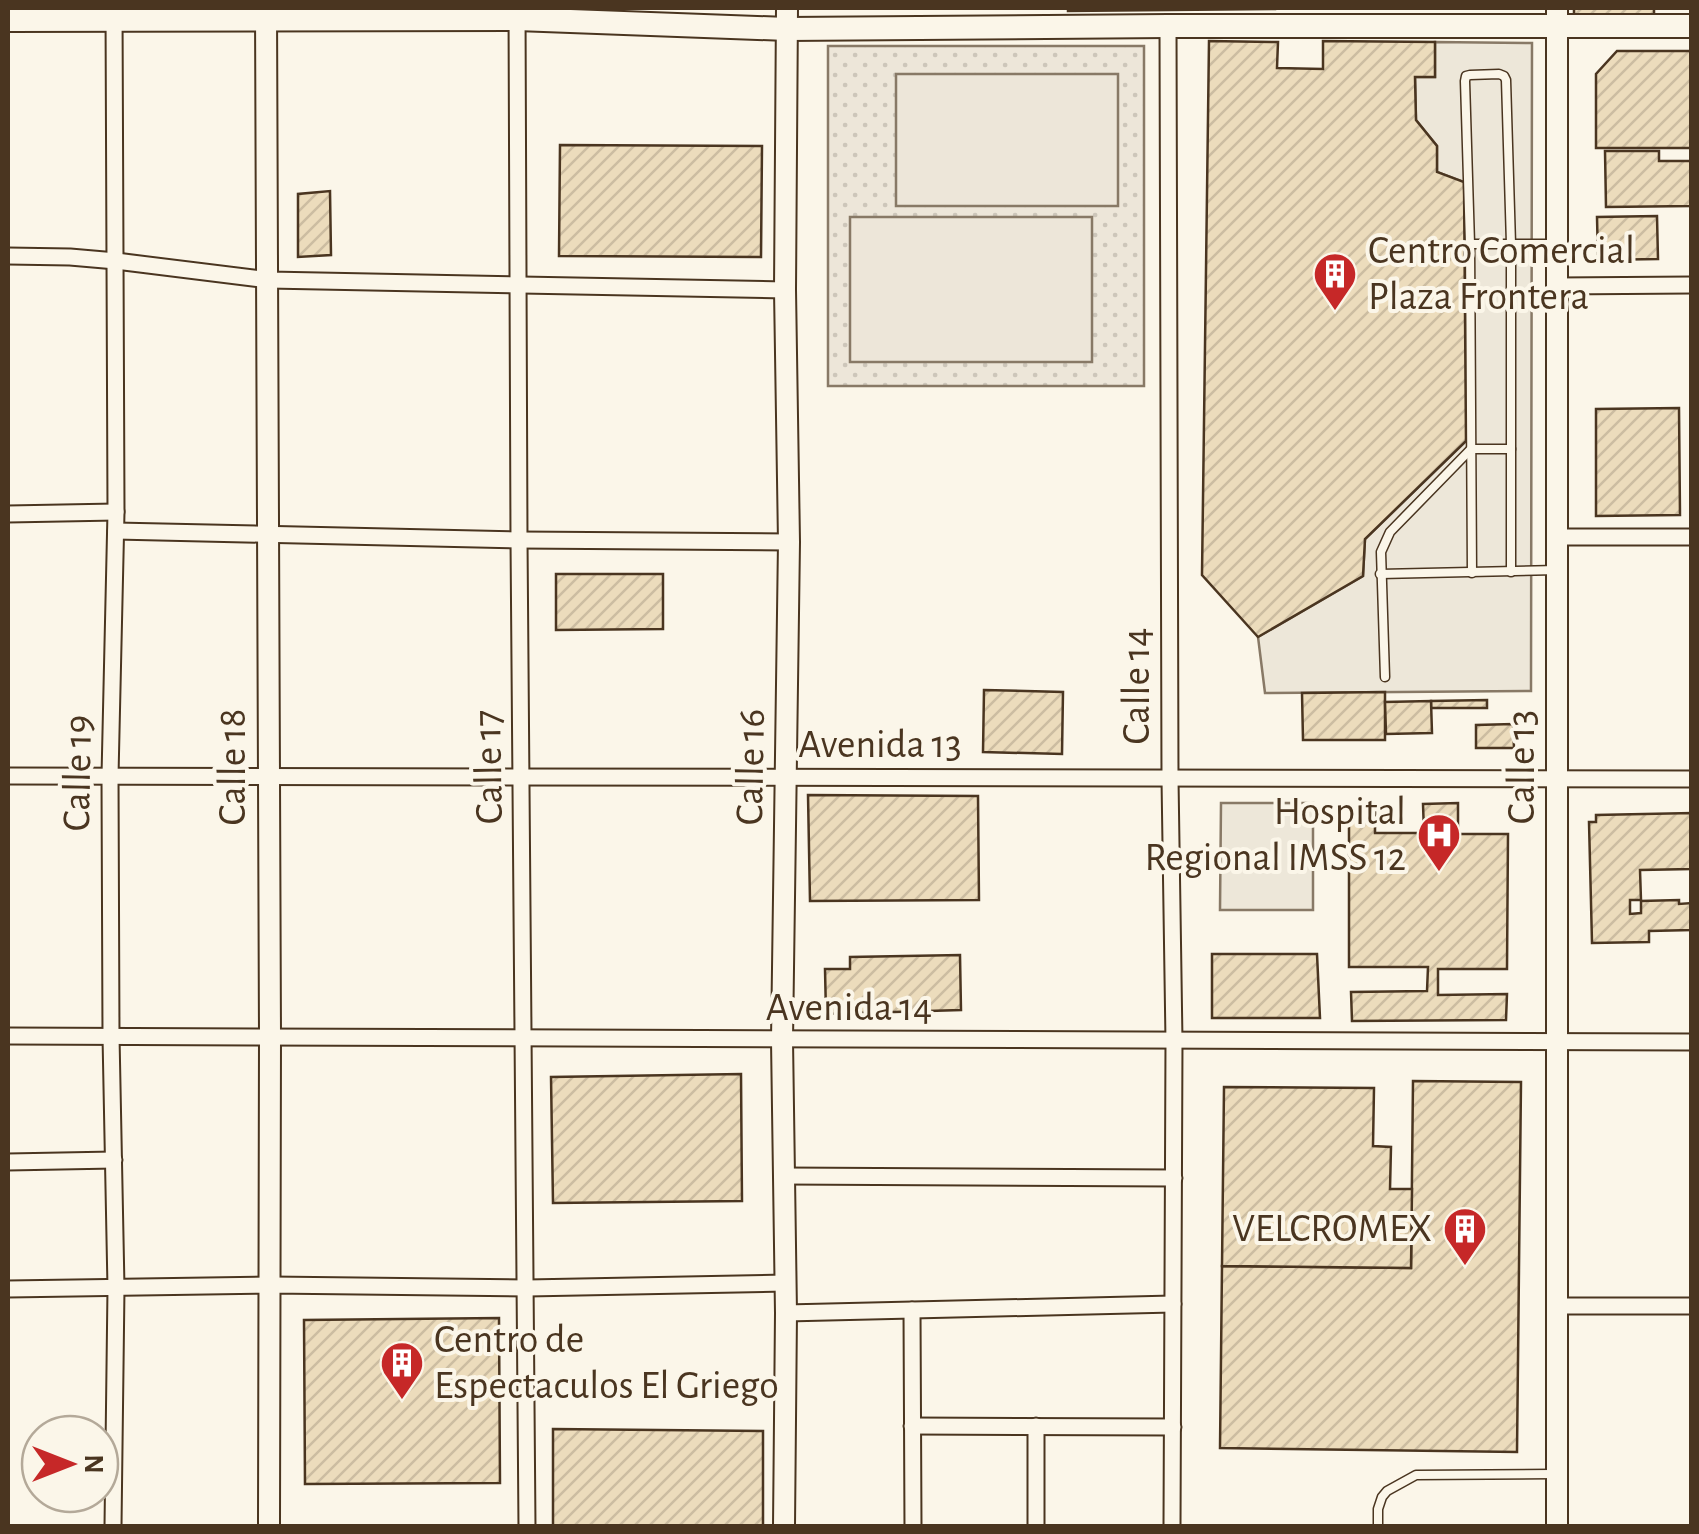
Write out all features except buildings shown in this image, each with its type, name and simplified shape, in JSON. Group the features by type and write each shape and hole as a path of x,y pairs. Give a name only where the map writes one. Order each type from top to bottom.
{"main road":[{"path":"8,20 114,14 517,13 1046,17 1168,26 1302,17 1558,17 1692,26"}],"street":[{"name":"Calle 18","path":"266,13 269,1526"},
{"name":"Calle 17","path":"517,13 528,1526"},
{"name":"Calle 19","path":"113,1526 116,1288 110,1036 110,776 116,531 114,14"},
{"name":"Calle 13","path":"1558,17 1558,1526"},
{"name":"Calle 16","path":"784,1526 782,1040 789,542 786,18"},
{"name":"Calle 14","path":"1168,26 1174,1041 1172,1526"},
{"path":"8,256 116,261 269,280 785,290"},
{"path":"1557,286 1692,285"},
{"path":"8,514 116,512"},
{"path":"116,531 789,542"},
{"path":"1557,537 1692,536"},
{"name":"Avenida 13","path":"8,776 1692,779"},
{"name":"Avenida 14","path":"8,1036 1692,1042"},
{"path":"8,1162 114,1160"},
{"path":"783,1176 1174,1178"},
{"path":"8,1289 270,1285 527,1288 785,1283"},
{"path":"786,1313 1173,1304"},
{"path":"1558,1306 1692,1306"},
{"path":"912,1310 912,1526"},
{"path":"912,1426 1173,1427"},
{"path":"1036,1426 1036,1526"}],"lane":[{"path":"1472,573 1465,82 1470,75 1499,74 1506,80 1511,244 1511,572"},
{"path":"1470,244 1557,244"},
{"path":"1385,676 1380,574 1381,552 1390,532 1471,449 1511,449"},
{"path":"1380,574 1557,570"},
{"path":"1378,1526 1378,1508 1387,1491 1416,1475 1558,1474"}],"shaded area":[{"path":"1435,42 1532,43 1531,691 1265,693 1258,637 1363,576 1365,539 1466,441 1464,182 1437,172 1437,146 1416,120 1415,77 1435,77"},
{"path":"828,46 1144,46 1144,386 828,386"},
{"path":"896,74 1118,74 1118,206 896,206"},
{"path":"850,217 1092,217 1092,362 850,362"},
{"path":"1221,803 1313,803 1313,910 1220,910"}],"place":[{"name":"Centro Comercial Plaza Frontera","path":"1335,312"},
{"name":"Hospital Regional IMSS 12","path":"1439,873"},
{"name":"VELCROMEX","path":"1465,1267"},
{"name":"Centro de Espectaculos El Griego","path":"402,1401"}]}
